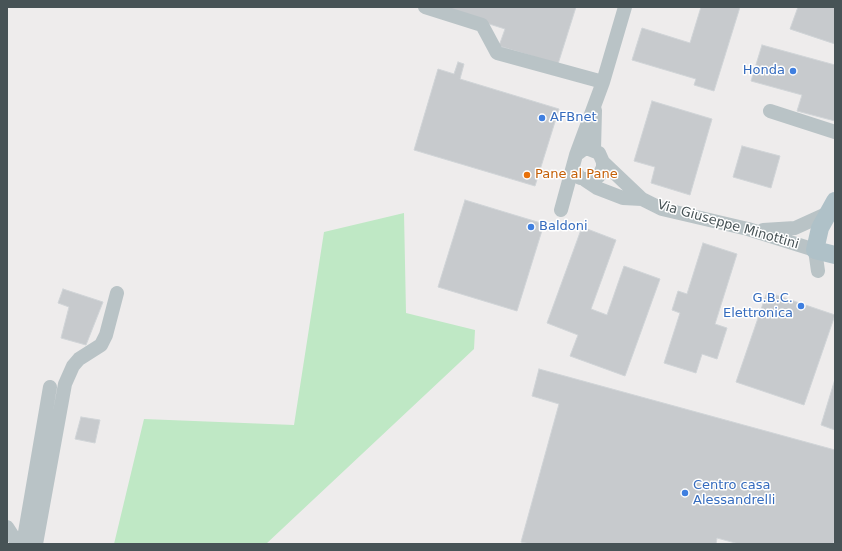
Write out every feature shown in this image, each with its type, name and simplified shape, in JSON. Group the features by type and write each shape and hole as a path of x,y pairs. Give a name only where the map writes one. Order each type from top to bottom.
{"main road":[{"path":"832,207 820,228 815,250 835,255"}],"street":[{"path":"425,7 482,25 497,54 603,82"},
{"path":"578,170 596,98 603,82 625,7"},
{"path":"594,150 596,98"},
{"path":"770,111 835,132"},
{"path":"563,203 578,170 584,149 594,150 602,157 603,167 599,176 595,179 578,170"},
{"name":"Via Giuseppe Minottini","path":"603,162 642,199 662,210 748,229 815,250"},
{"name":"Via Giuseppe Minottini","path":"578,170 597,188 623,198 642,199"},
{"path":"748,229 794,228 832,207"},
{"path":"815,250 818,271"},
{"path":"36,544 65,384 73,366 78,359 101,345 106,335 117,292"},
{"path":"23,544 50,387"},
{"path":"7,527 18,544"}],"green space":[{"path":"404,213 406,313 475,330 474,349 266,544 114,544 144,419 294,425 324,232"}],"building":[{"path":"436,7 576,7 558,64 499,46 505,29"},
{"path":"701,7 740,7 714,91 694,85 696,79 632,60 642,28 690,43"},
{"path":"798,7 835,7 835,44 790,29"},
{"path":"762,45 835,65 835,121 797,111 802,95 751,81"},
{"path":"458,62 464,64 460,79 559,109 535,186 414,150 438,69 454,74"},
{"path":"652,101 712,119 690,195 651,183 655,167 634,161"},
{"path":"742,146 780,156 771,188 733,177"},
{"path":"465,200 544,224 517,311 438,287"},
{"path":"582,227 616,240 591,309 607,315 624,266 660,279 625,376 570,356 578,335 547,323"},
{"path":"703,243 737,254 715,324 727,328 717,359 702,354 696,373 664,363 680,313 672,310 678,291 687,294"},
{"path":"63,289 103,302 86,345 61,338 69,307 58,303"},
{"path":"767,292 835,315 804,405 736,382"},
{"name":"Centro casa Alessandrelli","path":"539,369 835,450 835,537 833,544 739,544 717,538 716,544 530,544 521,542 559,404 532,396"},
{"path":"835,379 835,430 821,425"},
{"path":"81,417 100,420 95,443 75,439"}],"place":[{"name":"Honda","path":"793,71"},
{"name":"AFBnet","path":"542,118"},
{"name":"Pane al Pane","path":"527,175"},
{"name":"Baldoni","path":"531,227"},
{"name":"G.B.C. Elettronica","path":"801,306"},
{"name":"Centro casa Alessandrelli","path":"685,493"}]}
